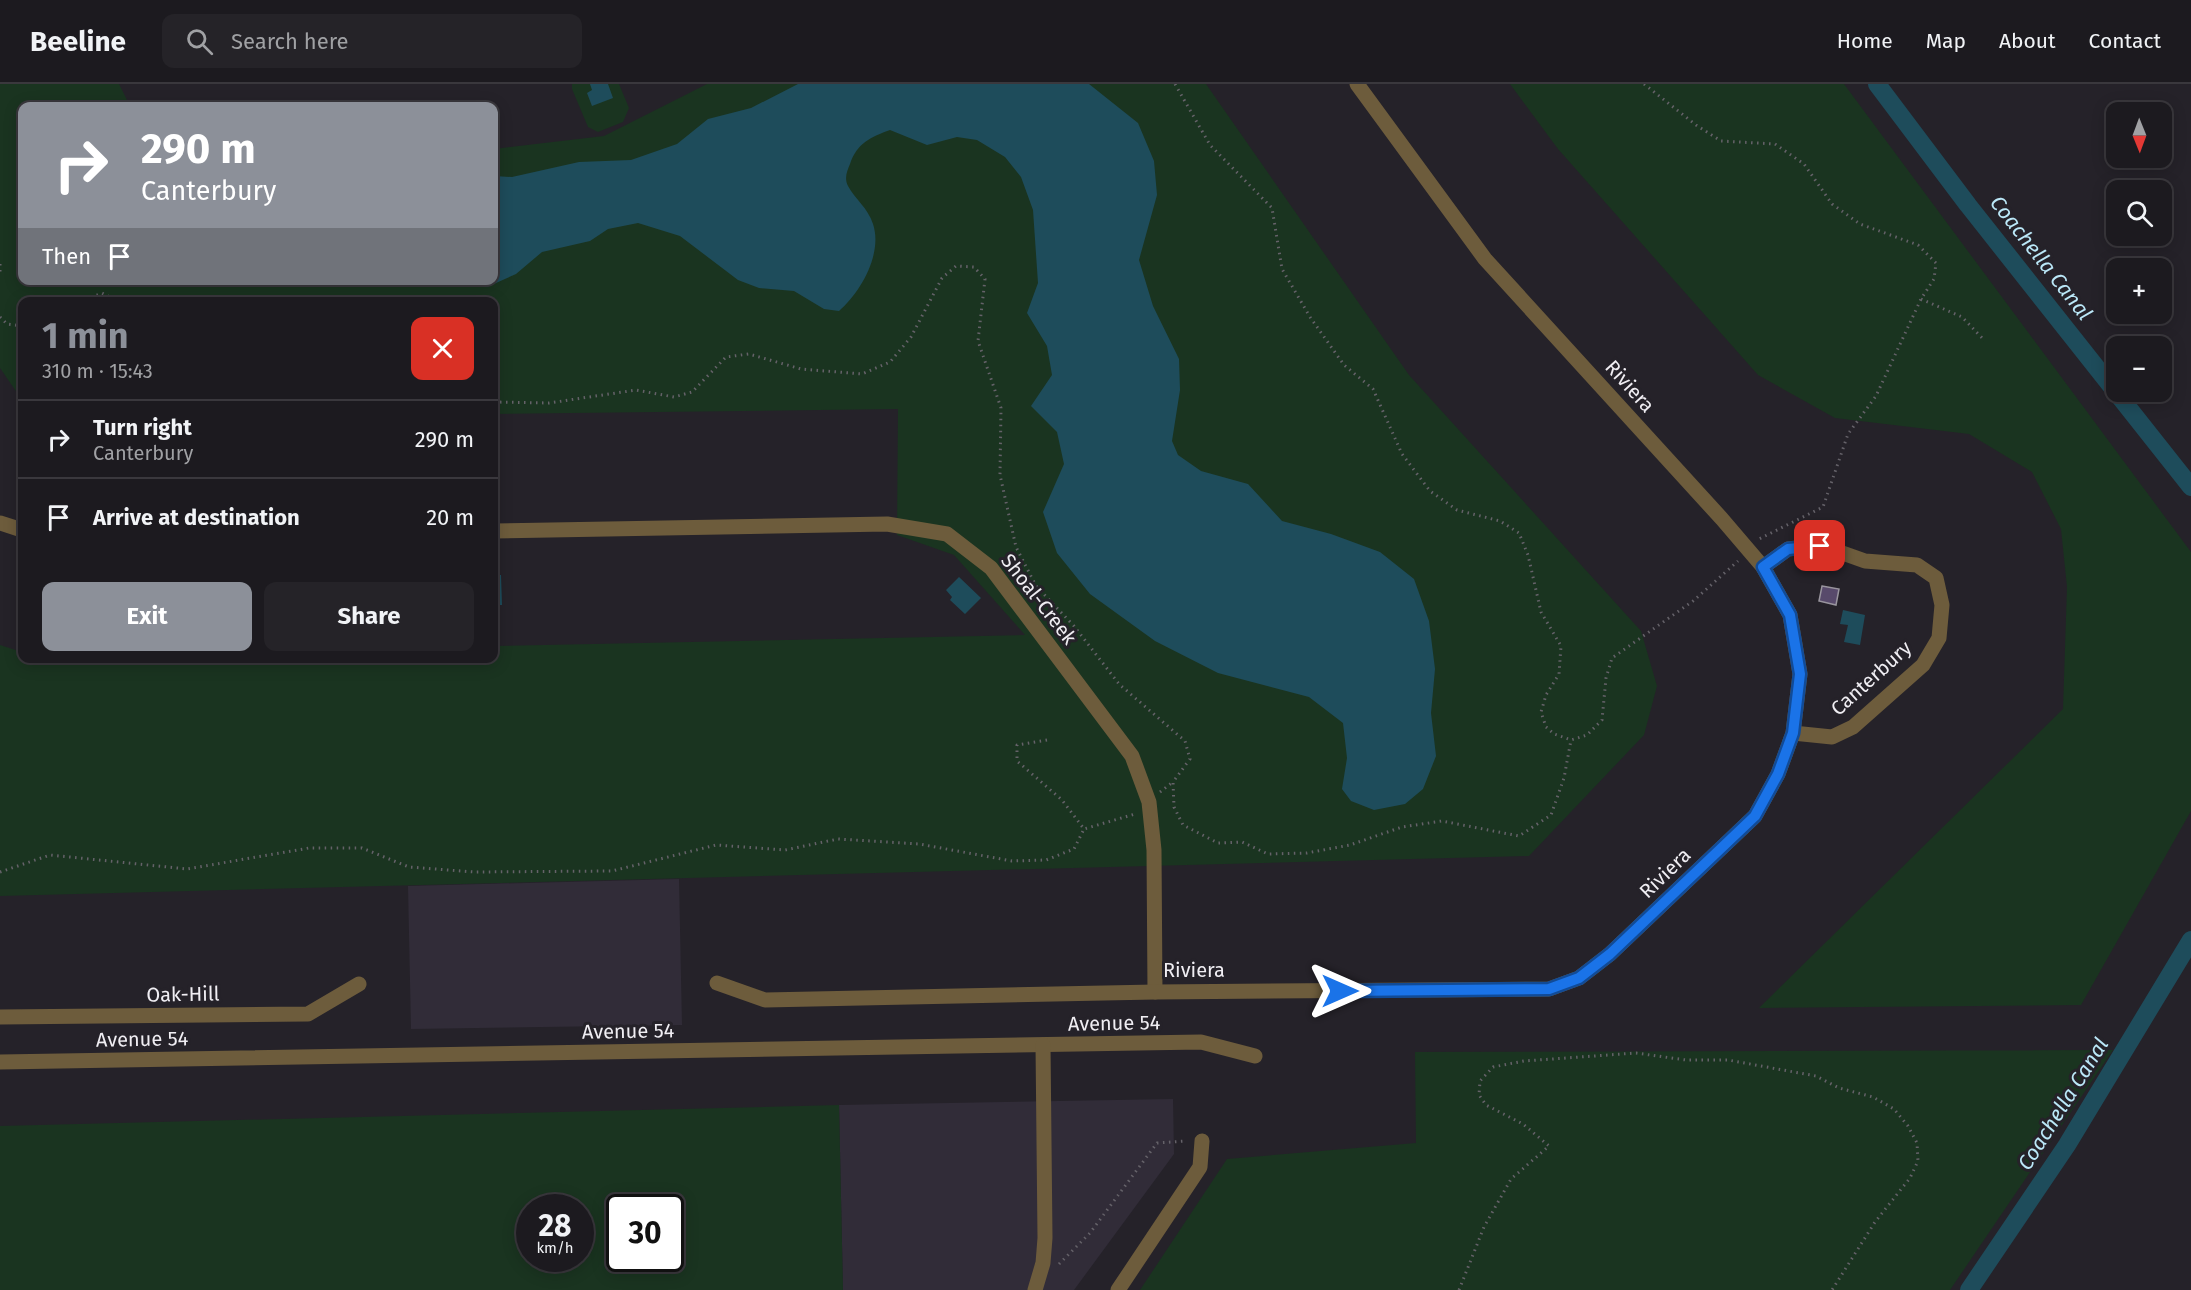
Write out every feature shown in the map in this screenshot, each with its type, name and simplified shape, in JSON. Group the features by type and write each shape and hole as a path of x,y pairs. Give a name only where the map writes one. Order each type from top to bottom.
{"street":[{"name":"Riviera","path":"717,983 765,1000 1155,992 1549,989 1579,978 1610,954 1755,816 1778,774 1793,733 1800,674 1790,615 1763,567 1722,519 1485,259 1357,84"},
{"path":"0,523 18,529"},
{"name":"Shoal-Creek","path":"498,531 886,524 947,534 990,568 1132,756 1149,802 1154,850 1155,992"},
{"name":"Canterbury","path":"1763,567 1788,549 1820,546 1865,561 1917,565 1936,578 1942,604 1939,638 1923,665 1853,727 1832,737 1793,733"},
{"name":"Oak-Hill","path":"0,1017 308,1014 359,984"},
{"name":"Avenue 54","path":"0,1062 1201,1042 1255,1056"},
{"path":"1036,1288 1043,1263 1045,1238 1043,1045"},
{"path":"1118,1290 1200,1167 1202,1141"}],"path":[{"path":"1173,782 1174,807 1182,825 1218,843 1242,842 1268,854 1307,853 1350,845 1402,826 1442,821 1519,836 1551,815 1564,778 1571,740 1554,734 1546,727 1541,712 1546,695 1559,674 1561,646 1541,612 1528,555 1519,533 1500,521 1457,510 1430,491 1402,454 1373,389 1344,365 1310,317 1282,269 1272,208 1210,145 1175,84"},
{"path":"1644,84 1696,125 1722,141 1774,144 1804,164 1832,204 1860,224 1918,245 1936,263 1934,279 1920,298 1962,317 1985,341"},
{"path":"0,264 0,276"},
{"path":"0,872 50,855 188,869 309,848 362,848 409,867 474,872 612,872 716,845 785,850 838,839 919,844 1012,861 1046,860 1074,849 1084,829 1132,816 1173,782 1190,759 1185,741 1119,684 1074,626 1036,586 1016,546 1000,475 1001,408 978,340 986,279 974,267 956,266 942,278 911,337 890,362 862,374 801,369 749,354 726,357 692,392 674,397 636,390 549,404 498,402"},
{"path":"92,297 102,293 110,297"},
{"path":"0,317 7,324 18,325"},
{"path":"1047,740 1017,745 1017,761 1062,800 1084,829"},
{"path":"1459,1290 1484,1227 1511,1179 1549,1146 1523,1124 1486,1105 1479,1095 1480,1081 1493,1067 1514,1063 1636,1053 1686,1060 1728,1060 1816,1076 1839,1088 1880,1101 1894,1109 1908,1126 1917,1143 1918,1161 1910,1178 1875,1222 1832,1290"},
{"path":"1036,1288 1090,1233 1157,1143 1202,1141"}],"shaded area":[{"path":"679,879 682,1025 411,1029 408,886"},
{"path":"1173,1099 1174,1154 1074,1290 843,1290 839,1105"}],"green space":[{"path":"0,84 119,84 128,102 18,102 18,285 498,285 498,149 604,136 707,84 1206,84 1409,375 1641,631 1657,686 1644,735 1529,856 0,896 0,645 18,651 18,663 498,663 498,646 1025,635 954,555 897,535 898,409 498,414 498,297 18,297 18,394 0,368"},
{"path":"572,84 619,84 629,108 623,122 598,132 588,127"},
{"path":"1510,84 1844,84 2191,552 2191,811 2081,1005 1759,1008 2063,709 2067,587 2061,529 2032,472 1969,434 1835,418 1758,375 1558,149"},
{"path":"2113,1050 1950,1290 1140,1290 1227,1159 1416,1143 1415,1052"},
{"path":"839,1105 843,1290 0,1290 0,1126"}],"water":[{"path":"590,84 608,84 613,98 592,106 587,93 592,90"},
{"path":"798,84 1089,84 1138,123 1154,161 1157,195 1139,260 1153,306 1179,359 1180,390 1172,441 1178,455 1201,471 1248,484 1282,521 1331,534 1380,552 1414,579 1429,621 1435,669 1431,713 1436,756 1423,789 1405,804 1374,810 1351,801 1342,789 1347,758 1343,723 1309,697 1218,673 1155,641 1090,594 1057,553 1043,512 1064,464 1057,432 1031,406 1052,375 1047,346 1027,313 1038,283 1033,210 1021,177 1005,157 977,140 957,137 927,145 890,130 871,138 861,146 853,157 846,180 851,191 871,218 875,248 862,283 839,311 824,309 794,291 759,288 738,280 680,236 638,223 608,229 590,241 542,252 516,274 498,282 498,176 512,177 579,162 631,160 677,144 708,119 751,108"},
{"path":"468,285 491,285 487,287"},
{"path":"498,575 501,575 502,605 498,605"},
{"path":"959,577 981,598 965,614 950,600 952,597 946,590"},
{"path":"1843,610 1865,615 1860,645 1844,642 1848,625 1840,624"}],"building":[{"path":"1822,586 1839,589 1836,605 1819,601"}],"waterway":[{"name":"Coachella Canal","path":"1877,84 1968,205 2191,487"},
{"name":"Coachella Canal","path":"1969,1290 2067,1145 2191,940"}],"route":[{"path":"1340,991 1549,989 1579,978 1610,954 1755,816 1778,774 1793,733 1800,674 1790,615 1763,567 1788,549 1820,546"}]}
